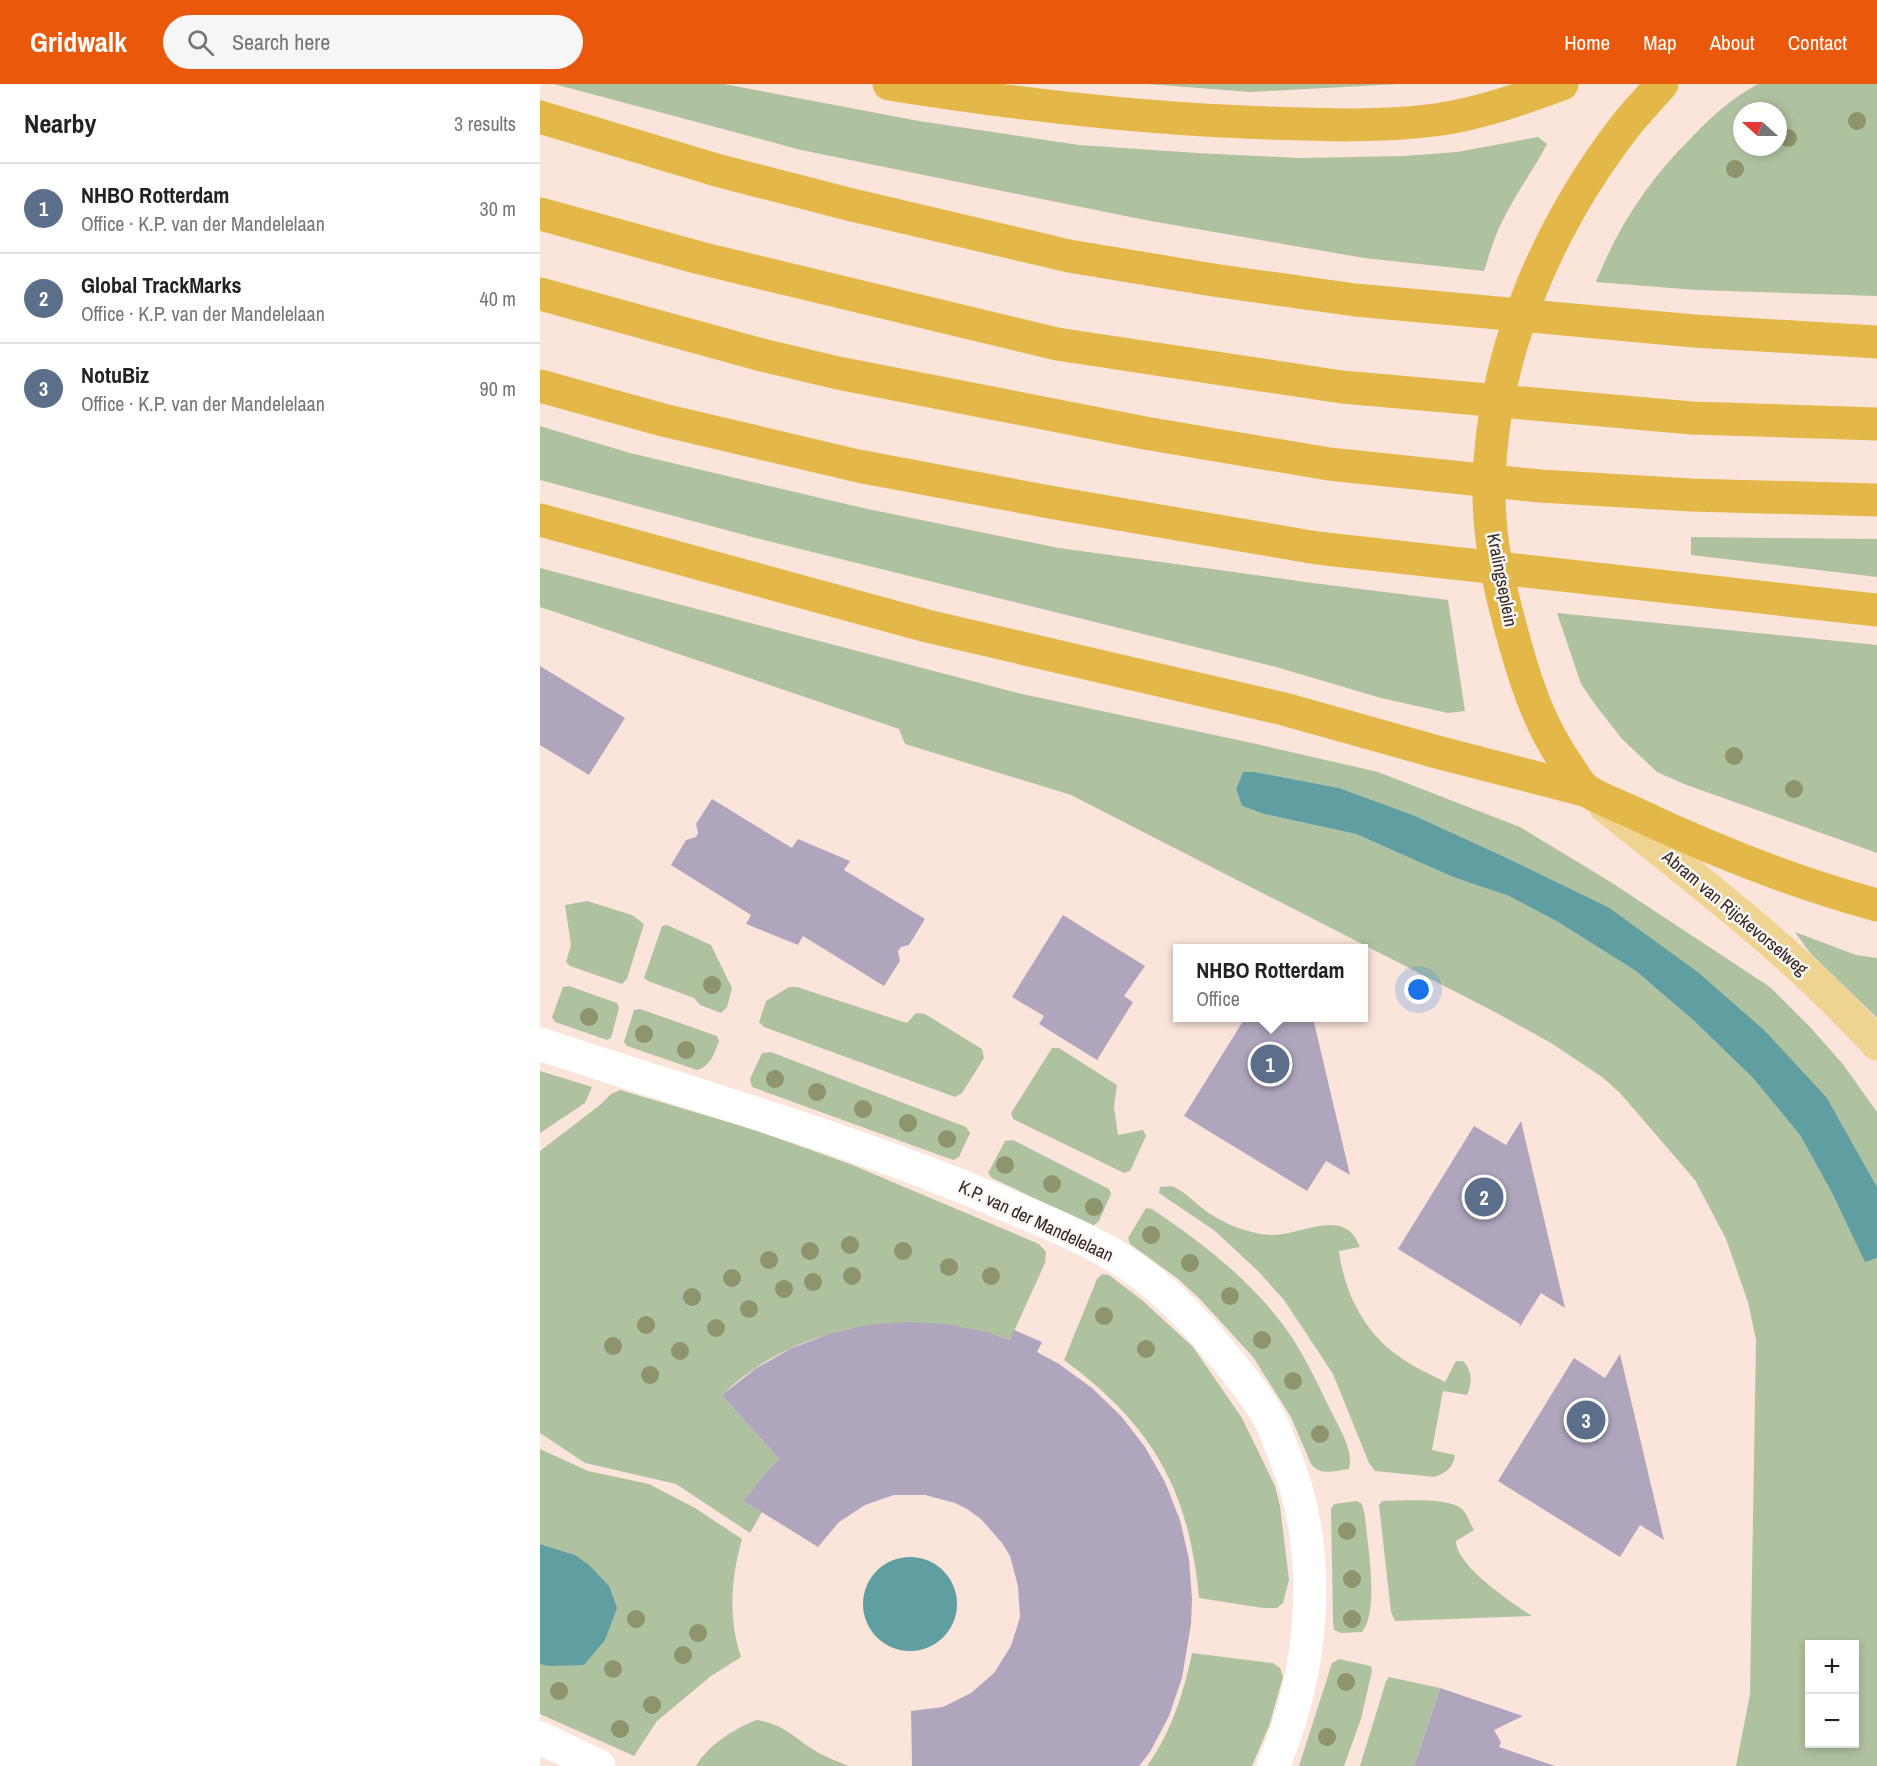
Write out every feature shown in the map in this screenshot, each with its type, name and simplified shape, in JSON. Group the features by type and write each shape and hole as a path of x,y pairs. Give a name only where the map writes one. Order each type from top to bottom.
{"highway":[{"path":"889,84 1027,105 1132,116 1223,122 1331,125 1436,119 1478,111 1562,84"},
{"path":"968,84 1027,105"},
{"name":"Kralingseplein","path":"1584,790 1558,752 1537,713 1501,598 1492,534 1489,488 1492,437 1510,349 1529,294 1548,250 1601,159 1627,123 1662,84"},
{"path":"540,117 720,171 1069,256 1213,280 1355,300 1694,331 1877,342"},
{"path":"540,214 700,258 1057,344 1342,387 1692,417 1877,424"},
{"path":"540,294 751,352 838,373 1145,433 1329,464 1539,486 1691,495 1877,500"},
{"path":"540,386 663,420 858,466 1317,548 1877,610"},
{"path":"540,520 927,626 1284,709 1584,790 1692,841 1749,864 1814,887 1877,904"}],"main road":[{"name":"Abram van Rijckevorselweg","path":"1584,790 1804,970 1846,1010 1877,1044"}],"street":[{"name":"K.P. van der Mandelelaan","path":"540,1044 781,1120 927,1172 1063,1229 1112,1254 1156,1284 1180,1306 1242,1378 1269,1418 1288,1462 1302,1510 1309,1560 1308,1628 1294,1706 1273,1766"},
{"path":"540,1738 599,1766"}],"green space":[{"path":"554,84 724,84 919,121 1079,145 1197,153 1300,158 1404,156 1457,152 1538,137 1547,144 1501,224 1484,271 1364,258 1145,220 801,150"},
{"path":"1147,84 1399,84 1250,92"},
{"path":"1758,84 1877,84 1877,296 1696,290 1596,282 1614,241 1649,186 1677,152 1731,101"},
{"path":"540,426 630,453 863,508 1059,548 1448,600 1465,711 1448,713 1381,698 1276,667 752,537 540,480"},
{"path":"1691,537 1877,539 1877,577 1691,555"},
{"path":"540,568 1022,694 1378,772 1520,827 1609,881 1770,987 1810,1027 1842,1063 1877,1112 1877,1187 1827,1098 1608,907 1413,815 1339,788 1255,772 1243,772 1236,789 1242,806 1264,814 1356,834 1453,877 1509,896 1558,922 1636,971 1693,1020 1753,1078 1800,1135 1832,1193 1865,1261 1877,1258 1877,1766 1736,1766 1750,1694 1756,1340 1748,1302 1726,1239 1695,1180 1620,1093 1602,1077 1551,1043 1493,1011 1368,947 1368,944 1362,944 1071,795 905,744 899,729 540,607"},
{"path":"1557,613 1877,645 1877,853 1684,784 1657,772 1622,739 1581,684"},
{"path":"587,901 632,915 644,924 627,979 622,984 570,966 566,962 571,945 565,905"},
{"path":"667,925 711,945 732,988 727,1007 721,1013 700,1005 694,998 644,978 662,926"},
{"path":"1795,932 1856,955 1877,958 1877,1018 1810,953"},
{"path":"569,986 617,1003 619,1008 611,1038 607,1040 555,1022 552,1017 563,987"},
{"path":"789,987 797,987 907,1023 916,1013 925,1014 982,1049 984,1058 962,1093 955,1097 764,1027 759,1022 766,1001"},
{"path":"640,1009 717,1036 719,1041 714,1055 706,1066 697,1070 627,1046 624,1042 634,1010"},
{"path":"1052,1048 1059,1048 1117,1085 1114,1107 1118,1135 1143,1130 1146,1136 1130,1171 1124,1173 1013,1119 1011,1113"},
{"path":"771,1052 966,1127 970,1133 959,1157 953,1160 752,1087 750,1079 762,1053"},
{"path":"540,1071 592,1087 585,1103 540,1133"},
{"path":"620,1090 752,1129 850,1164 1039,1244 1046,1252 1045,1263 1010,1340 973,1330 935,1324 896,1323 858,1327 821,1337 785,1351 752,1370 722,1395 779,1459 762,1477 745,1501 762,1512 750,1533 676,1484 585,1463 540,1433 540,1151 611,1094"},
{"path":"1013,1140 1109,1189 1111,1194 1099,1221 1093,1226 992,1178 988,1173 1005,1141"},
{"path":"1172,1186 1217,1218 1252,1232 1282,1234 1333,1225 1353,1234 1360,1247 1339,1251 1342,1266 1358,1311 1376,1336 1405,1361 1445,1382 1456,1361 1463,1361 1469,1369 1471,1382 1467,1395 1443,1391 1432,1450 1455,1455 1448,1469 1434,1477 1375,1471 1369,1463 1333,1374 1284,1300 1258,1271 1215,1231 1159,1193 1160,1187"},
{"path":"1146,1208 1152,1209 1191,1236 1228,1266 1277,1317 1302,1354 1342,1433 1350,1455 1349,1469 1323,1471 1311,1464 1291,1417 1253,1357 1199,1298 1177,1278 1130,1244 1128,1238"},
{"path":"1102,1274 1109,1275 1143,1301 1193,1347 1242,1418 1275,1486 1280,1506 1289,1580 1283,1603 1277,1608 1199,1598 1194,1559 1186,1524 1175,1492 1161,1463 1143,1435 1121,1409 1095,1384 1064,1360 1097,1279"},
{"path":"540,1449 588,1471 649,1484 695,1508 742,1539 735,1568 732,1598 734,1628 741,1657 711,1676 657,1721 634,1756 540,1714 540,1664 548,1666 575,1555 540,1544"},
{"path":"1357,1501 1362,1504 1365,1516 1371,1576 1370,1609 1362,1632 1341,1633 1334,1630 1333,1621 1331,1509 1334,1504"},
{"path":"1382,1501 1436,1501 1462,1509 1474,1530 1456,1541 1458,1551 1486,1583 1532,1616 1395,1621 1391,1612 1379,1505"},
{"path":"1192,1653 1273,1663 1280,1668 1283,1677 1269,1726 1252,1766 1147,1766 1176,1712"},
{"path":"1339,1659 1371,1666 1372,1671 1361,1719 1344,1766 1299,1766 1332,1663"},
{"path":"1389,1677 1440,1688 1414,1766 1360,1766 1386,1681"},
{"path":"756,1720 782,1728 819,1753 849,1766 696,1766 707,1751 722,1738"}],"water":[{"path":"1243,772 1255,772 1339,788 1413,815 1608,907 1699,973 1765,1031 1827,1098 1877,1187 1877,1258 1865,1262 1832,1193 1800,1135 1753,1078 1693,1020 1636,971 1558,922 1509,896 1453,877 1356,834 1264,814 1242,806 1236,789"},
{"path":"540,1544 575,1555 589,1565 609,1586 617,1608 605,1640 584,1665 548,1666 540,1664"},
{"path":"910,1557 928,1560 943,1571 954,1586 957,1604 954,1622 943,1637 928,1648 910,1651 892,1648 877,1637 866,1622 863,1604 866,1586 877,1571 892,1560"}],"building":[{"path":"540,666 625,718 589,775 540,745"},
{"path":"712,799 792,848 798,839 850,861 844,870 925,919 909,945 901,947 898,951 900,961 884,986 803,936 798,945 746,924 751,915 671,865 686,840 696,837 698,833 696,824"},
{"path":"1063,915 1145,966 1124,996 1133,1002 1097,1060 1039,1024 1044,1016 1012,997"},
{"path":"1243,1022 1314,1022 1350,1175 1326,1161 1307,1191 1184,1116"},
{"path":"1521,1121 1565,1308 1541,1293 1519,1328 1520,1324 1398,1249 1474,1126 1506,1145"},
{"path":"907,1322 947,1324 986,1332 1010,1340 1014,1330 1042,1342 1037,1352 1059,1364 1092,1388 1121,1416 1145,1447 1165,1482 1180,1520 1189,1559 1191,1624 1182,1678 1169,1716 1150,1752 1139,1766 912,1766 911,1711 943,1707 971,1693 994,1673 1011,1646 1020,1617 1018,1586 1010,1556 1002,1543 981,1519 967,1509 955,1503 925,1495 894,1495 865,1505 839,1522 818,1547 744,1501 779,1459 722,1395 755,1369 790,1349 828,1334 867,1325"},
{"path":"1620,1354 1664,1540 1640,1525 1620,1557 1498,1481 1574,1358 1605,1378"},
{"path":"1440,1688 1523,1716 1494,1730 1501,1742 1499,1747 1555,1766 1414,1766"}],"place":[{"name":"NHBO Rotterdam","path":"1270,1064"},
{"name":"Global TrackMarks","path":"1484,1197"},
{"name":"NotuBiz","path":"1586,1420"}]}
